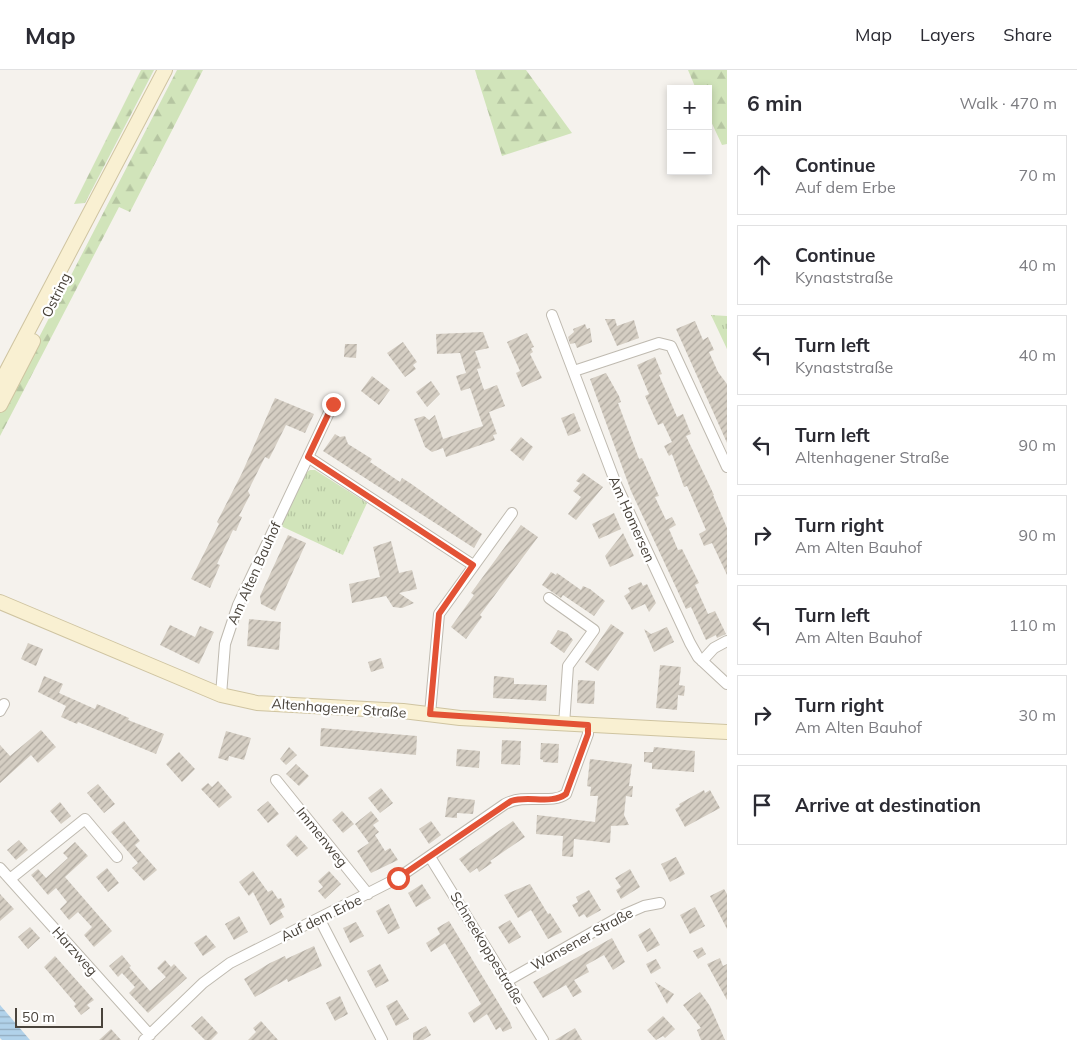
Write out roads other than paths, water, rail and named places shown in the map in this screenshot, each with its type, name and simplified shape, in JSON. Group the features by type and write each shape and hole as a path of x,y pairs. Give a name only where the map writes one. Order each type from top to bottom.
{"main road":[{"name":"Ostring","path":"0,384 165,70"},
{"name":"Ostring","path":"0,405 68,270 106,182"},
{"name":"Altenhagener Straße","path":"0,602 221,695 257,702 564,725 727,732"}],"street":[{"name":"Am Homersen","path":"552,314 623,500 690,643 702,661 727,684"},
{"path":"574,371 659,343 671,346 727,467"},
{"name":"Am Alten Bauhof","path":"221,695 225,644 232,622 333,404"},
{"path":"308,457 473,565"},
{"path":"430,714 439,614 512,513"},
{"path":"549,598 594,630 568,666 564,725"},
{"path":"702,661 714,648 727,641"},
{"name":"Auf dem Erbe","path":"147,1037 203,983 230,963 368,894 430,857 505,804 521,798 555,799 566,794 588,734 588,725"},
{"name":"Immenweg","path":"276,780 368,894"},
{"path":"10,879 85,819 117,857"},
{"name":"Schneekoppestraße","path":"430,857 543,1040"},
{"name":"Harzweg","path":"0,868 147,1037"},
{"name":"Wansener Straße","path":"507,981 620,916 644,906 660,903"},
{"path":"320,918 382,1040"}],"water":[{"path":"0,1005 30,1040 2,1040 0,1038"}]}
